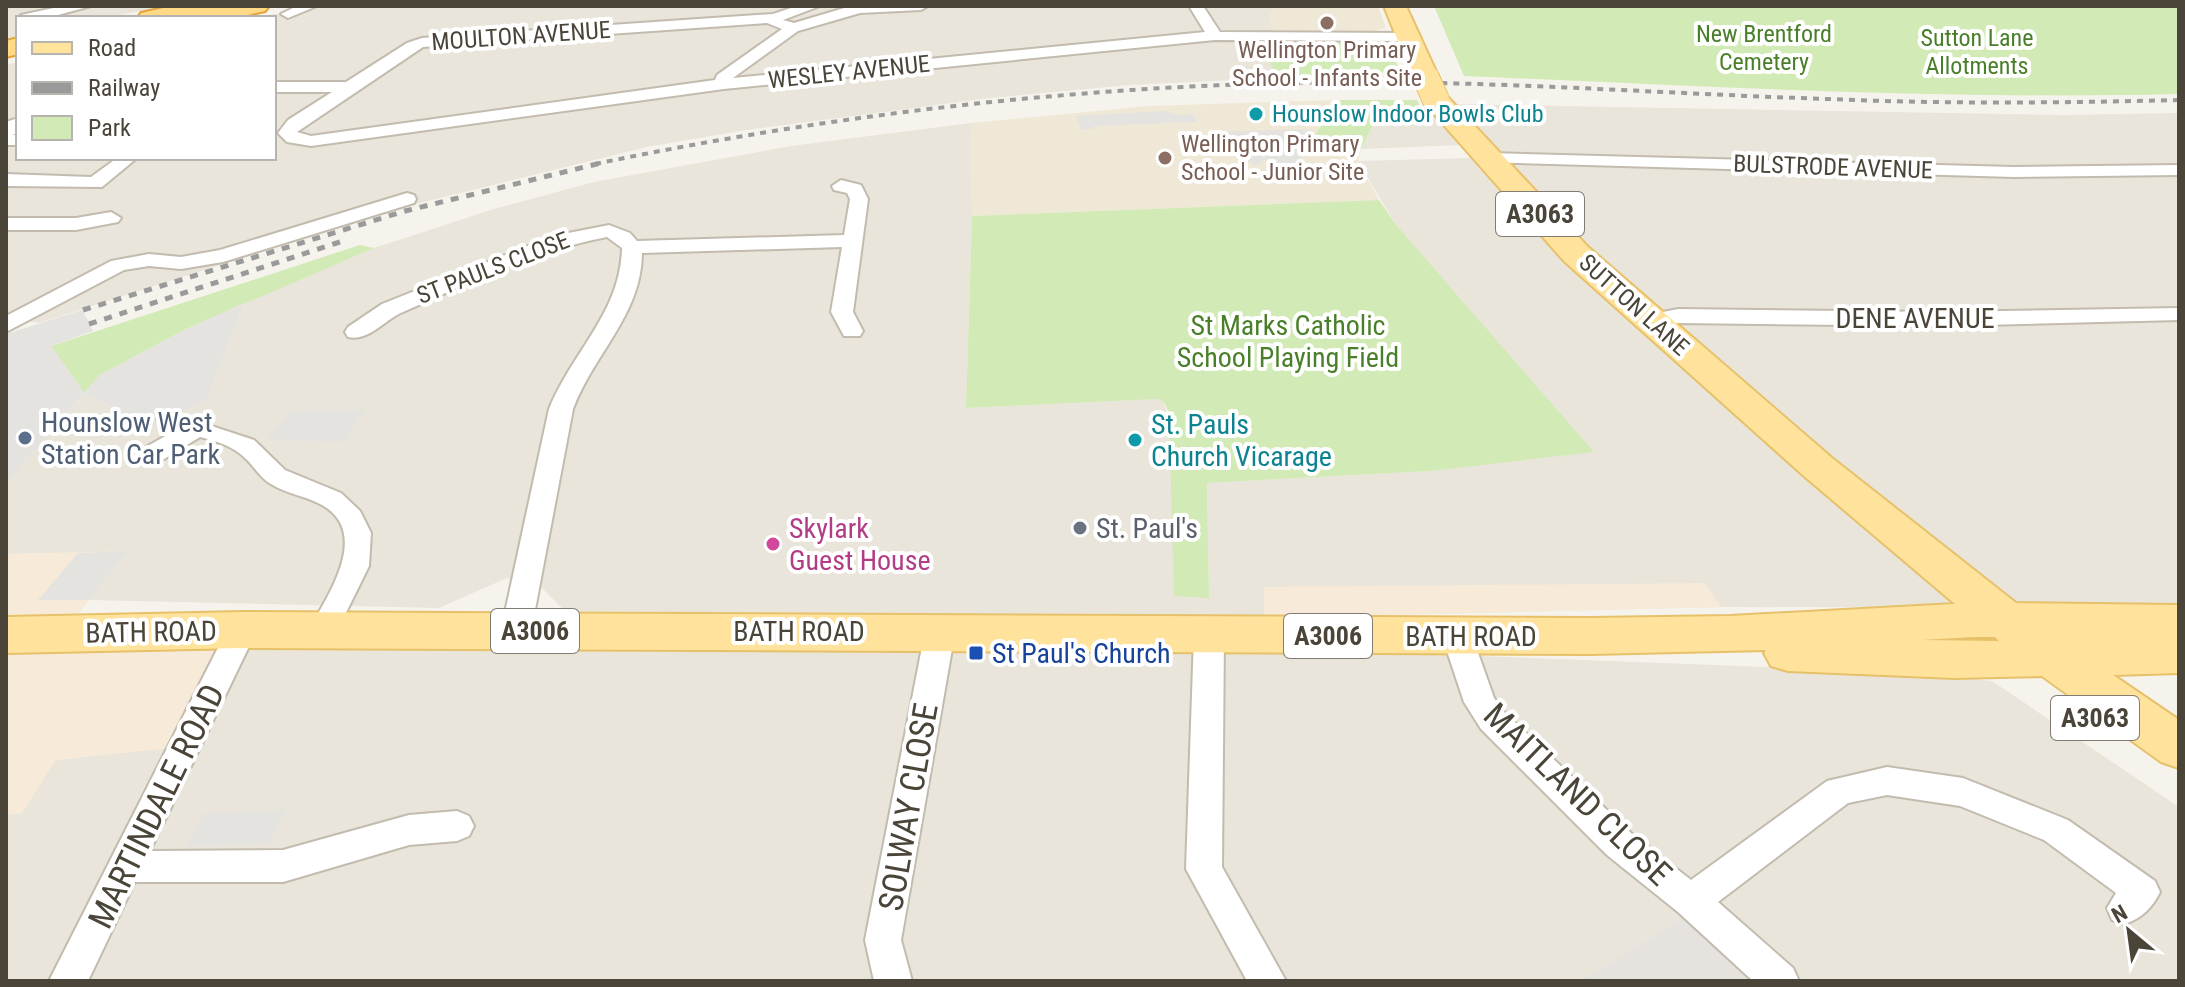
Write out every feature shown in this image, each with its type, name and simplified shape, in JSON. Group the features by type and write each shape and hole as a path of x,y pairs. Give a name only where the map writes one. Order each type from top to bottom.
{"highway":[{"path":"191,12 232,6"},
{"path":"164,16 257,6"}],"main road":[{"name":"SUTTON LANE","path":"1395,6 1431,89 1488,158 1576,254 2013,640"},
{"name":"BATH ROAD","path":"1591,636 1745,651 1929,660 2013,640 2179,622"},
{"name":"BATH ROAD","path":"6,635 242,630 1209,636 1730,634 1787,638 2013,640 2179,655"},
{"path":"2013,640 2179,641"},
{"name":"A3063","path":"2013,640 2179,747"},
{"name":"A3063","path":"2013,640 2094,718 2179,771"}],"street":[{"path":"36,16 84,6"},
{"path":"288,14 310,6"},
{"path":"724,84 723,78 793,28 858,8 921,6"},
{"path":"1196,6 1215,36"},
{"name":"MOULTON AVENUE","path":"353,87 412,46 430,42 774,18 807,7"},
{"path":"774,18 773,21 793,28"},
{"name":"WESLEY AVENUE","path":"353,87 294,124 287,133 293,138 324,139 724,84 1215,36 1409,37"},
{"path":"276,87 353,87"},
{"name":"BULSTRODE AVENUE","path":"1488,158 2014,172 2179,170"},
{"path":"6,180 95,183 125,160"},
{"path":"6,325 118,265 149,260 181,263 223,256 400,201 373,186"},
{"path":"841,186 854,189 858,197 842,312 852,331"},
{"path":"6,224 76,224 111,218"},
{"name":"ST PAULS CLOSE","path":"356,332 390,309 568,238 609,231 623,237 632,247 852,241"},
{"path":"516,631 561,409 568,391 623,299 631,274 632,247"},
{"name":"DENE AVENUE","path":"1651,321 1678,316 1941,319 2179,314"},
{"path":"155,453 182,424 246,446 271,473 335,501 353,522 358,554 353,574 323,631"},
{"name":"MARTINDALE ROAD","path":"68,981 242,630"},
{"name":"SOLWAY CLOSE","path":"893,981 883,940 940,632"},
{"path":"1209,636 1204,869 1267,981"},
{"name":"MAITLAND CLOSE","path":"1457,636 1480,702 1492,720 1619,844 1691,901 1780,981"},
{"name":"MAITLAND CLOSE","path":"1691,901 1839,791 1887,781 1963,792 2056,830 2142,892 2125,908"},
{"path":"127,867 283,866 409,830 457,826"}],"shaded area":[{"path":"6,6 164,6 115,16 16,16 16,36 6,38"},
{"path":"326,6 1275,6 1269,18 1273,30 1262,42 1276,78 1130,85 990,98 746,130 647,147 388,211 39,323 6,318 6,142 16,135 16,160 276,160 276,16 264,16"},
{"name":"Wellington Primary School - Infants Site","path":"1275,6 1378,6 1386,28 1371,32 1273,30 1269,18"},
{"path":"16,62 16,115 6,122 6,65"},
{"name":"Wellington Primary School - Junior Site","path":"1335,100 1312,141 1361,149 1358,161 1379,200 972,216 971,123 1149,106"},
{"path":"1449,104 2063,115 2179,113 2179,608 1721,607 1264,618 565,611 542,588 507,578 439,608 89,600 127,552 6,554 6,483 84,393 153,428 207,399 244,303 374,248 494,209 594,182 791,146 971,123 972,216 966,408 1157,399 1164,402 1209,598 1207,483 1430,471 1396,225 1358,161 1470,158 1462,145 1361,149 1382,107"},
{"path":"1164,111 1193,114 1197,122 1094,126 1094,129 1081,130 1076,116"},
{"path":"1312,129 1308,144 1295,146 1305,165 1274,166 1271,160 1263,160 1257,165 1237,159 1248,150 1262,153 1261,148 1240,148 1213,140 1210,132"},
{"path":"244,303 207,399 153,428 84,393 100,375 186,329"},
{"name":"Hounslow West Station Car Park","path":"82,310 93,331 51,346 84,393 6,483 6,334"},
{"path":"365,410 343,442 267,440 290,411"},
{"path":"128,551 63,633 242,630 185,746 56,760 22,813 6,815 6,554"},
{"path":"128,551 89,600 38,600 78,553"},
{"path":"1705,583 1721,607 1264,618 1264,587"},
{"path":"242,630 307,647 1426,654 1901,672 1992,681 2179,807 2179,981 1756,981 1685,916 1579,981 6,981 6,815 22,813 55,760 185,746"},
{"path":"286,811 268,844 185,846 205,813"},
{"path":"1685,916 1756,981 1579,981"}],"green space":[{"path":"1434,6 2179,6 2179,94 1910,94 1464,76"},
{"path":"1262,42 1389,43 1402,77 1275,75"},
{"path":"1335,100 1417,100 1420,107 1382,107 1361,149 1312,141"},
{"name":"St Marks Catholic School Playing Field","path":"1379,200 1396,225 1594,452 1430,471 1207,483 1209,598 1174,596 1169,413 1164,402 1157,399 966,408 972,216"},
{"path":"360,245 374,248 186,329 100,375 84,393 51,346"}],"railway":[{"path":"603,162 878,115 1069,95 1260,84 1474,84 1916,102 2179,100"},
{"path":"83,310 405,211 603,162"},
{"path":"595,164 603,162"},
{"path":"89,324 343,241"}],"place":[{"name":"Wellington Primary School - Infants Site","path":"1327,23"},
{"name":"Hounslow Indoor Bowls Club","path":"1256,114"},
{"name":"Wellington Primary School - Junior Site","path":"1165,158"},
{"name":"Hounslow West Station Car Park","path":"25,438"},
{"name":"St. Pauls Church Vicarage","path":"1135,440"},
{"name":"St. Paul's","path":"1080,528"},
{"name":"Skylark Guest House","path":"773,544"},
{"name":"St Paul's Church","path":"976,653"}],"park label":[{"name":"New Brentford Cemetery","path":"1764,48"},
{"name":"Sutton Lane Allotments","path":"1977,52"}]}
